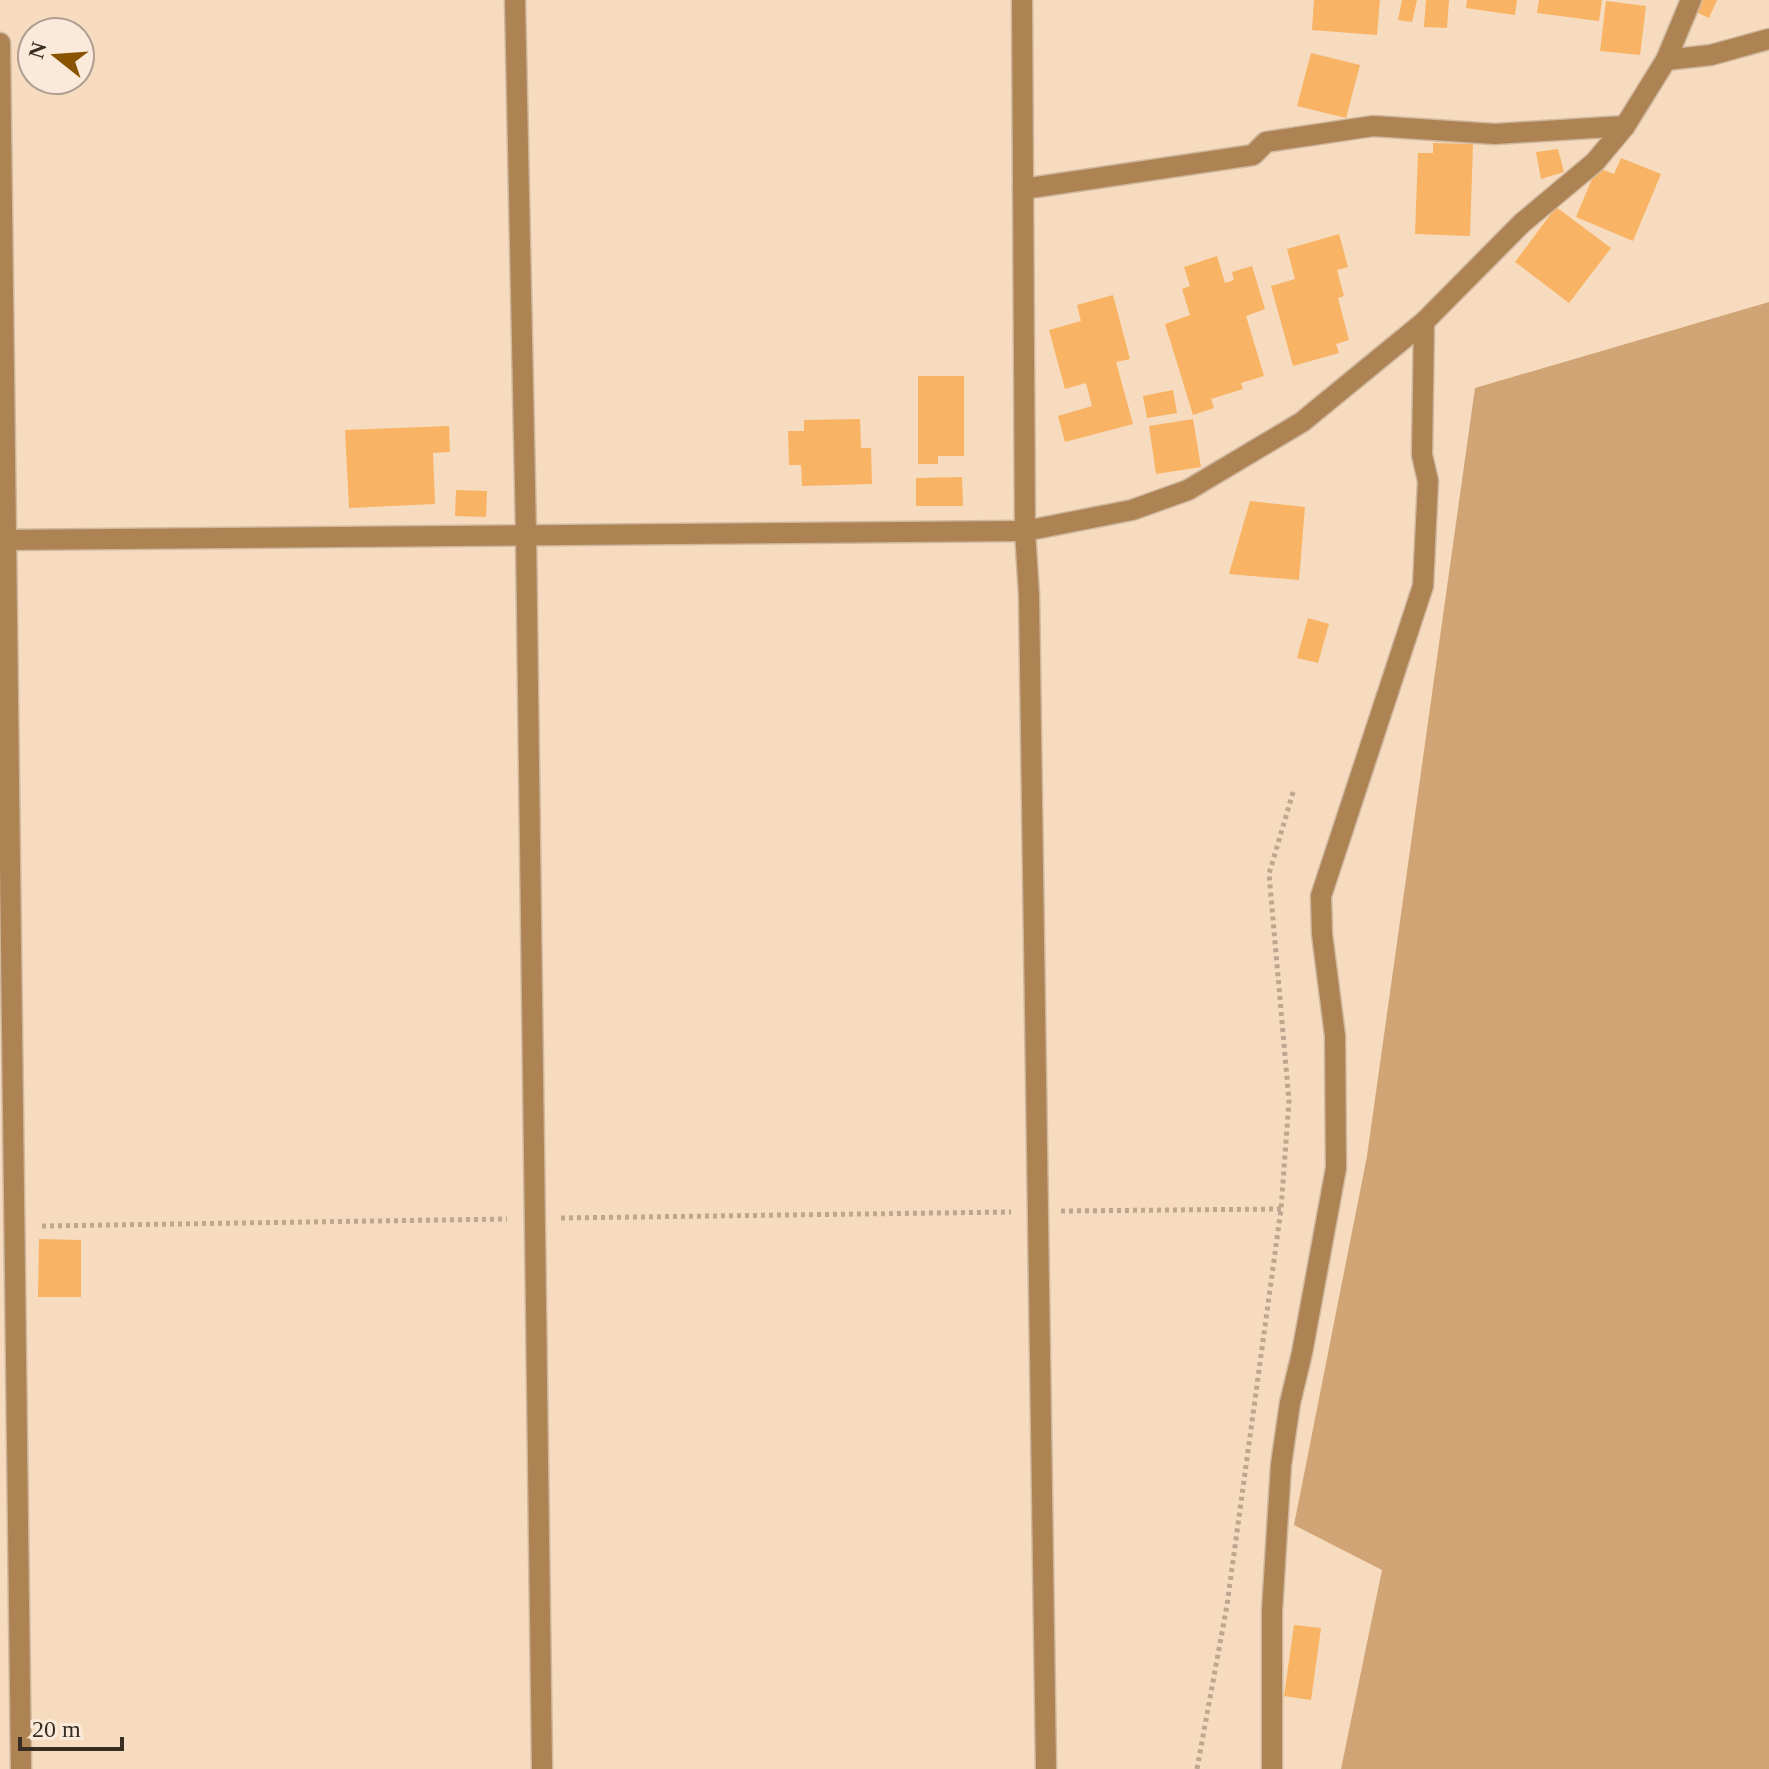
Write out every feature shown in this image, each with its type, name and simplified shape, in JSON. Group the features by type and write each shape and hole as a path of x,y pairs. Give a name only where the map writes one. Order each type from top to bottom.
{"street":[{"path":"515,0 526,534 542,1769"},
{"path":"1022,0 1025,531 1029,595 1046,1769"},
{"path":"3,540 1025,531 1132,510 1188,490 1302,422 1424,322 1522,223 1595,162 1625,126 1666,60 1691,0"},
{"path":"1666,60 1711,55 1769,39"},
{"path":"0,43 6,1226 21,1769"},
{"path":"1023,189 1253,155 1266,142 1373,126 1495,134 1625,126"},
{"path":"1272,1769 1272,1611 1281,1465 1290,1403 1336,1168 1335,1036 1322,934 1321,896 1423,586 1428,481 1422,455 1424,322"}],"path":[{"path":"1197,1769 1227,1605 1281,1209 1289,1101 1269,874 1294,789"},
{"path":"1039,1211 1281,1209"}],"shaded area":[{"path":"1769,302 1769,1769 1341,1769 1382,1570 1294,1525 1367,1156 1475,388"}],"building":[{"path":"1314,0 1380,0 1377,35 1312,30"},
{"path":"1402,0 1417,0 1412,22 1398,20"},
{"path":"1426,0 1449,0 1447,28 1424,27"},
{"path":"1467,0 1517,0 1515,15 1466,8"},
{"path":"1539,0 1602,0 1599,21 1537,13"},
{"path":"1702,0 1717,0 1709,18 1696,12"},
{"path":"1606,1 1646,6 1640,55 1600,51"},
{"path":"1311,53 1360,65 1346,118 1297,106"},
{"path":"1433,143 1473,144 1470,236 1415,234 1418,153 1433,153"},
{"path":"1558,149 1564,172 1541,179 1536,152"},
{"path":"1621,158 1661,174 1633,241 1576,217 1597,167 1614,174"},
{"path":"1556,207 1611,248 1569,303 1515,262"},
{"path":"1339,234 1348,267 1337,270 1344,296 1338,298 1349,340 1336,344 1339,353 1293,366 1271,286 1295,279 1287,249"},
{"path":"1217,256 1225,283 1234,280 1232,272 1252,266 1265,309 1246,316 1264,376 1241,383 1243,389 1211,399 1214,408 1193,415 1165,324 1190,315 1182,289 1190,286 1184,267"},
{"path":"1113,295 1130,359 1116,362 1133,424 1065,442 1058,416 1092,406 1086,383 1065,389 1049,330 1081,321 1077,305"},
{"path":"918,376 964,376 964,456 938,456 938,464 918,464"},
{"path":"1173,390 1177,413 1147,418 1143,396"},
{"path":"860,419 861,448 871,448 872,484 802,486 801,465 789,465 788,431 804,431 804,420"},
{"path":"1193,419 1201,467 1156,474 1149,426"},
{"path":"449,426 450,452 433,453 435,504 349,508 345,430"},
{"path":"962,477 963,506 916,506 916,478"},
{"path":"456,490 487,491 486,517 455,516"},
{"path":"1250,501 1305,507 1299,580 1229,574"},
{"path":"1308,618 1329,624 1318,663 1297,658"},
{"path":"39,1239 81,1240 81,1297 38,1297"},
{"path":"1294,1625 1321,1628 1311,1700 1284,1696"}]}
